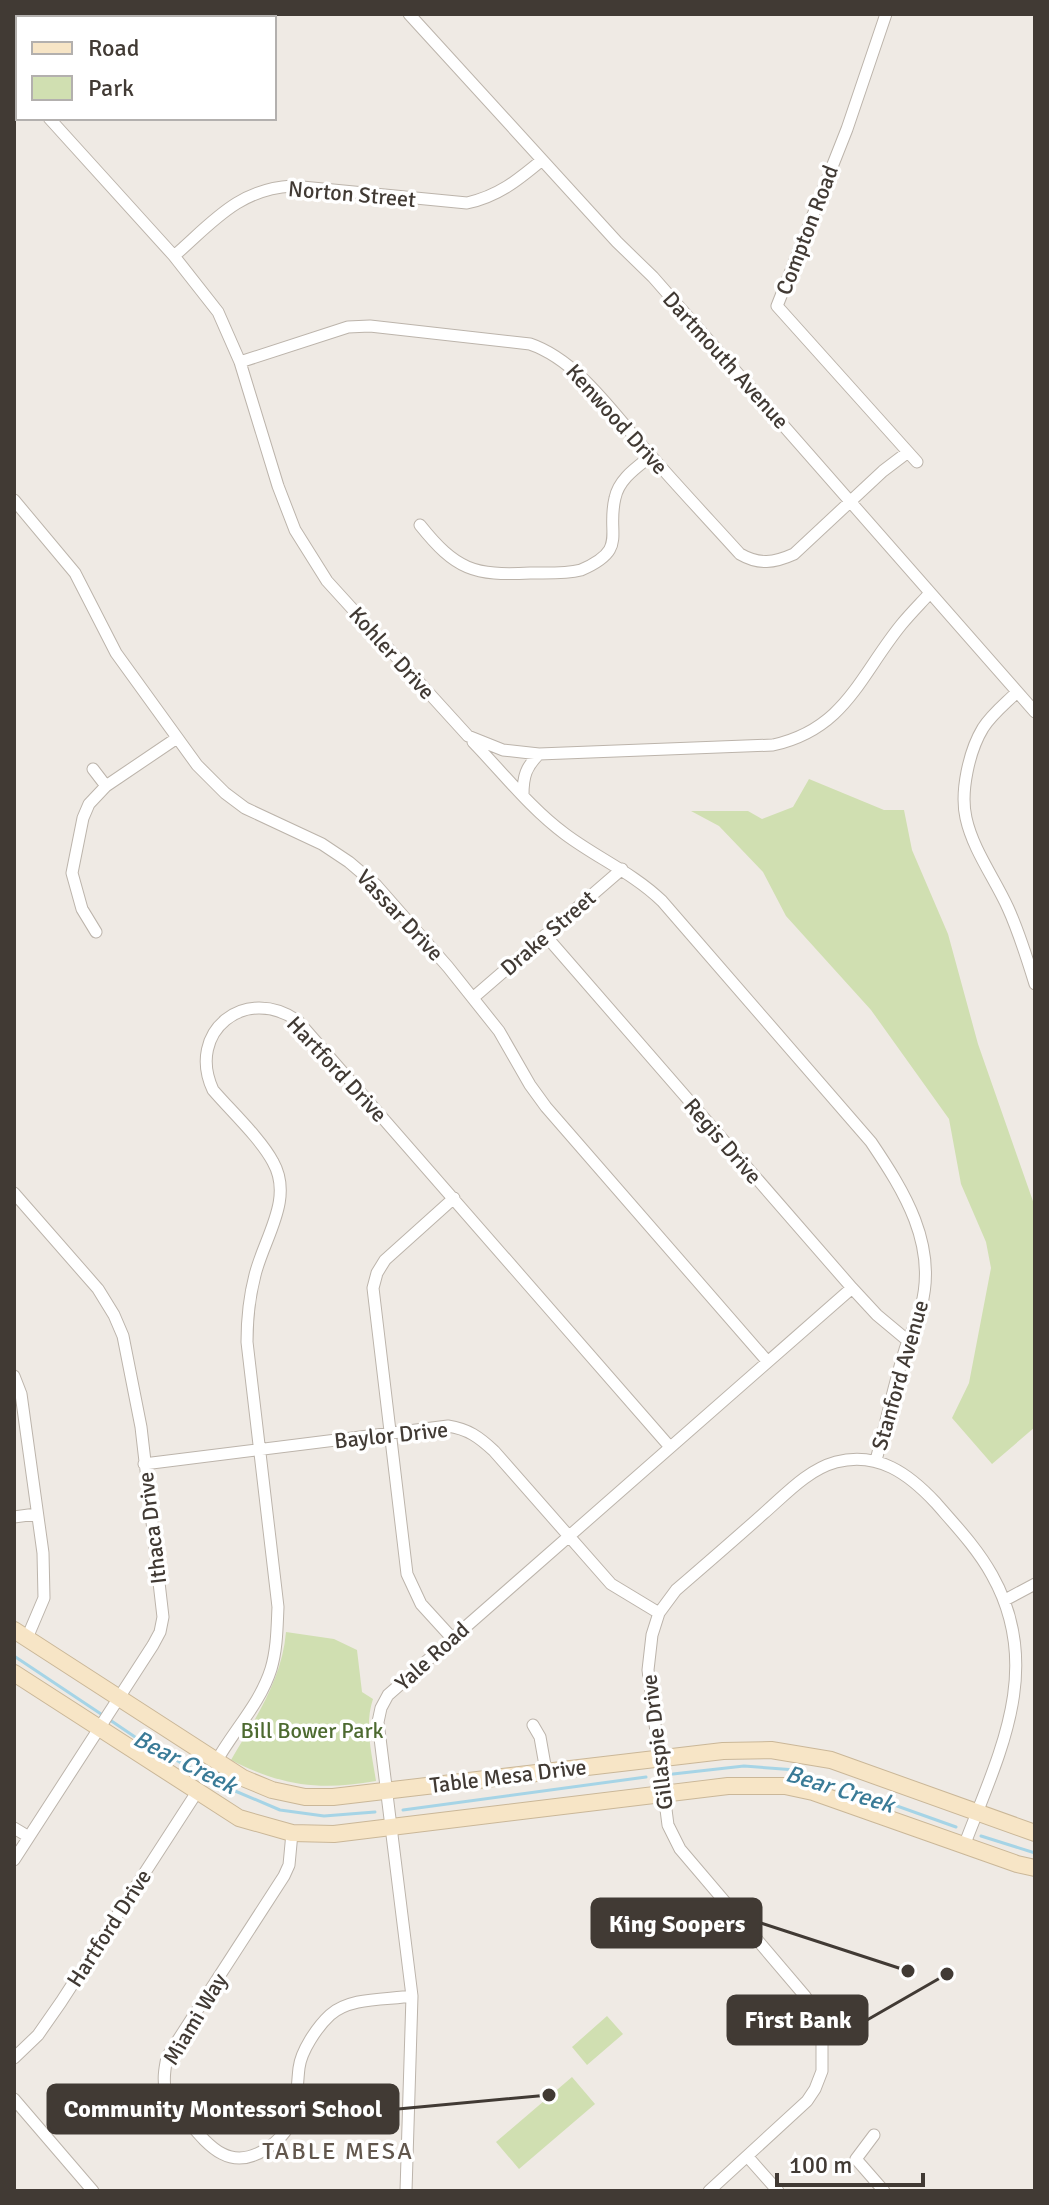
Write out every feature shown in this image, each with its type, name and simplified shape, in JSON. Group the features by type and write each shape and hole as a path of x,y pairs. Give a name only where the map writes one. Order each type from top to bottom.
{"street":[{"name":"Dartmouth Avenue","path":"409,14 617,242 653,277 1035,712"},
{"name":"Compton Road","path":"850,500 898,458 913,457 777,306 847,129 886,14"},
{"name":"Kohler Drive","path":"51,120 174,256 218,312 240,362 278,486 307,553 327,581 468,736 503,750 539,754 773,745 795,740 816,730 848,702 899,627 930,593"},
{"name":"Norton Street","path":"174,256 237,202 254,192 272,187 292,186 461,204 488,198 508,188 542,160"},
{"name":"Kenwood Drive","path":"240,362 348,327 370,326 530,344 564,361 740,554 752,561 780,561 794,554 850,500"},
{"path":"420,525 452,559 477,571 514,574 581,570 596,564 608,553 614,530 615,496 621,483 651,456"},
{"name":"Vassar Drive","path":"14,500 75,573 116,653 197,765 245,808 322,844 376,885 474,997 546,1107 767,1361"},
{"path":"1017,692 982,729 974,747 965,792 965,814 981,856 1008,908 1035,984"},
{"name":"Stanford Avenue","path":"468,736 523,795 566,835 644,883 662,901 871,1142 893,1175 921,1235 926,1263 921,1307 907,1340 876,1460 900,1471 920,1486 971,1543 1005,1600 1017,1668 1016,1694 1003,1743 964,1846"},
{"path":"96,932 82,909 72,873 83,818 89,804 106,786 177,738"},
{"path":"523,795 523,777 528,765 539,754"},
{"path":"93,769 106,786"},
{"name":"Drake Street","path":"474,997 622,869"},
{"name":"Regis Drive","path":"545,935 852,1288 877,1315 907,1340"},
{"name":"Hartford Drive","path":"216,1762 259,1697 277,1643 277,1593 248,1361 248,1304 256,1270 281,1201 281,1188 272,1160 213,1090 208,1079 206,1055 213,1033 224,1020 238,1011 270,1007 298,1021 670,1447"},
{"name":"Ithaca Drive","path":"14,1193 98,1289 123,1336 133,1379 163,1617 160,1632 116,1704 14,1860"},
{"path":"452,1638 421,1604 407,1574 373,1299 377,1273 385,1260 454,1198"},
{"name":"Yale Road","path":"406,2191 412,1996 378,1722 381,1708 388,1695 852,1288"},
{"path":"14,1376 21,1394 43,1553 44,1598 21,1634"},
{"name":"Baylor Drive","path":"144,1464 448,1426 463,1428 477,1435 494,1451 611,1584 659,1613"},
{"name":"Gillaspie Drive","path":"709,2191 807,2101 822,2071 822,2035 816,2014 805,1996 680,1849 668,1825 648,1658 652,1635 659,1613 676,1590 808,1476 836,1462 876,1460"},
{"path":"14,1517 36,1514"},
{"path":"1005,1600 1035,1584"},
{"name":"Table Mesa Drive","path":"21,1634 116,1704 243,1778 272,1790 305,1797 388,1791 747,1749 806,1754 855,1768 1035,1833"},
{"name":"Table Mesa Drive","path":"14,1673 102,1724 239,1818 292,1833 334,1834 392,1829 728,1786 785,1786 813,1792 1035,1868"},
{"path":"533,1725 540,1737 546,1771"},
{"name":"Hartford Drive","path":"14,2058 38,2035 61,2002 197,1792"},
{"path":"14,1828 29,1837"},
{"name":"Miami Way","path":"292,1833 289,1865 284,1876 167,2057 165,2088 177,2108 212,2148 223,2155 249,2157 265,2150 280,2139 293,2120 299,2065 326,2018 352,2004 412,1996"},
{"path":"14,2099 93,2191"},
{"path":"874,2135 856,2159 884,2191"},
{"path":"747,2156 778,2191"}],"green space":[{"path":"809,779 884,810 904,810 912,850 948,934 978,1044 1035,1207 1035,1427 992,1464 952,1418 969,1383 991,1268 986,1242 961,1184 949,1119 871,1010 786,916 763,872 719,826 691,811 748,811 762,819 793,807"},
{"name":"Bill Bower Park","path":"286,1632 334,1639 357,1650 362,1692 373,1699 369,1730 376,1781 337,1786 302,1784 267,1776 231,1760 273,1683"},
{"path":"607,2016 623,2034 587,2065 572,2047"},
{"path":"572,2077 595,2104 519,2169 496,2142"}],"waterway":[{"name":"Bear Creek","path":"14,1656 104,1716"},
{"name":"Bear Creek","path":"110,1720 221,1785 280,1810 324,1816 375,1812"},
{"name":"Bear Creek","path":"673,1774 744,1766 796,1770 956,1827"},
{"name":"Bear Creek","path":"403,1810 646,1777"},
{"name":"Bear Creek","path":"981,1836 1035,1853"}],"place":[{"name":"King Soopers","path":"908,1971"},
{"name":"First Bank","path":"947,1974"},
{"name":"Community Montessori School","path":"549,2095"}],"district":[{"name":"TABLE MESA","path":"338,2151"}]}
